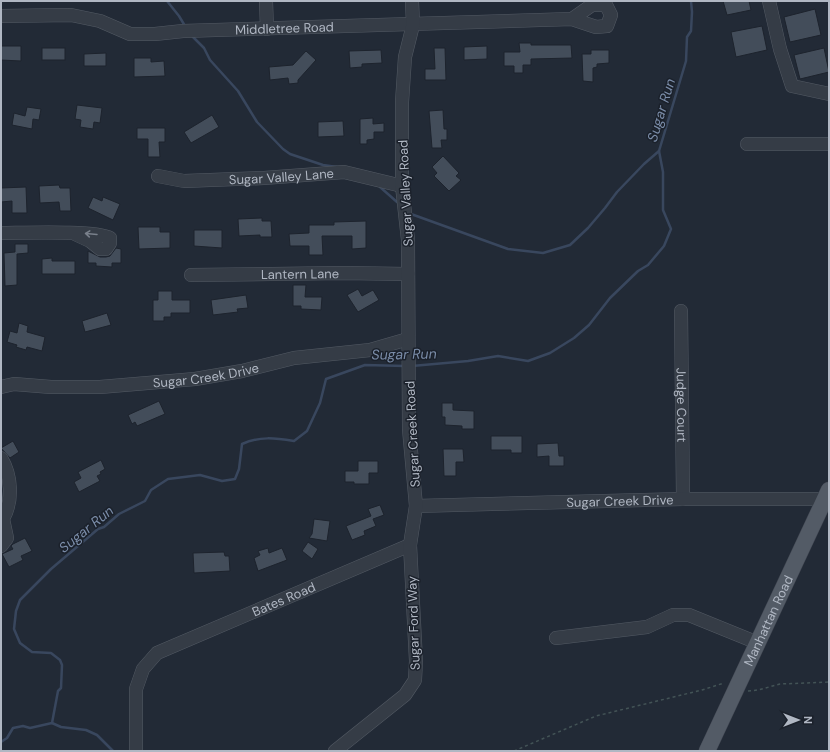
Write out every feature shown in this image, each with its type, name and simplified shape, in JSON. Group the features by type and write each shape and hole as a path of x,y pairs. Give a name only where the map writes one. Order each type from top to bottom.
{"main road":[{"name":"Manhattan Road","path":"707,751 827,494"}],"street":[{"path":"266,1 267,29"},
{"name":"Sugar Valley Road","path":"408,344 408,240 402,186 402,102 405,57 413,25 412,1"},
{"path":"769,1 780,49 792,86 829,94"},
{"name":"Middletree Road","path":"1,16 71,15 100,21 130,34 155,34 183,31 572,19"},
{"path":"747,144 829,144"},
{"name":"Sugar Valley Lane","path":"158,176 184,180 264,178 344,172 402,186"},
{"path":"1,233 75,234"},
{"name":"Lantern Lane","path":"191,275 343,273 408,274"},
{"name":"Judge Court","path":"681,311 683,499"},
{"name":"Sugar Creek Road","path":"408,344 409,429 416,506"},
{"name":"Sugar Creek Drive","path":"1,387 14,384 51,387 100,387 195,379 242,371 294,358 370,350 408,344"},
{"path":"1,458 7,467 10,495 8,511 3,519 7,538 1,546"},
{"name":"Sugar Creek Drive","path":"416,506 827,494"},
{"name":"Sugar Ford Way","path":"335,751 405,695 415,680 416,661 410,545 416,506"},
{"name":"Bates Road","path":"136,751 136,689 143,669 157,653 410,545"},
{"path":"556,638 646,627 673,615 688,615 758,643"}],"path":[{"path":"514,751 596,716 702,690 727,682 745,691 758,690 780,684 829,682"}],"building":[{"path":"723,1 749,1 751,10 727,15"},
{"path":"815,9 821,35 790,42 784,17"},
{"path":"762,26 767,50 736,57 731,32"},
{"path":"519,43 531,43 531,45 571,45 572,58 531,59 531,65 523,65 523,73 514,73 514,66 504,66 504,52 520,52"},
{"path":"1,46 21,46 21,61 1,60"},
{"path":"487,46 487,59 464,60 464,47"},
{"path":"42,48 65,48 65,60 42,60"},
{"path":"434,48 445,48 446,80 425,80 425,69 435,69"},
{"path":"824,48 829,72 800,79 794,55"},
{"path":"381,50 382,63 362,64 362,67 350,68 349,51"},
{"path":"591,50 609,50 609,63 597,64 597,67 593,68 593,82 583,81 582,54 591,54"},
{"path":"306,51 316,60 298,80 298,83 289,84 288,78 270,80 269,67 293,65"},
{"path":"106,53 106,66 84,66 84,54"},
{"path":"134,58 151,58 151,62 164,61 165,76 134,77"},
{"path":"77,105 102,108 100,123 94,122 93,129 80,127 81,120 75,119"},
{"path":"27,107 41,109 39,120 33,119 32,129 12,125 14,113 25,116"},
{"path":"443,110 444,129 447,129 447,140 441,140 442,148 432,148 429,111"},
{"path":"212,115 219,127 191,143 184,132"},
{"path":"373,118 373,124 384,123 384,132 374,132 374,139 367,140 367,144 360,144 360,119"},
{"path":"343,121 344,136 318,137 318,122"},
{"path":"137,128 165,128 165,142 159,142 160,157 148,157 148,139 137,139"},
{"path":"443,156 459,173 456,176 461,180 449,191 434,176 437,173 432,167"},
{"path":"59,185 60,188 70,188 71,211 60,211 59,202 40,203 39,186"},
{"path":"26,187 27,213 12,213 12,201 1,202 1,188"},
{"path":"93,197 102,201 103,197 120,204 113,220 88,208"},
{"path":"262,218 262,221 271,221 272,237 260,237 260,235 239,236 238,219"},
{"path":"366,221 366,248 352,249 352,236 322,236 323,255 309,255 309,246 290,246 289,234 309,233 309,225 334,225 334,222"},
{"path":"138,227 160,227 160,232 170,232 170,248 139,249"},
{"path":"194,230 222,230 222,248 194,246"},
{"path":"15,244 28,244 28,253 17,254 17,285 5,286 4,253 15,252"},
{"path":"116,248 121,249 121,263 112,263 112,267 96,266 96,263 88,263 88,251 100,257 106,257 110,256"},
{"path":"52,258 52,261 75,261 75,274 42,274 42,259"},
{"path":"293,285 306,285 305,297 322,297 321,310 301,309 301,306 293,306"},
{"path":"358,289 362,296 373,290 379,300 358,312 347,295"},
{"path":"158,291 172,291 172,300 190,300 190,313 171,313 171,317 164,317 164,321 153,321 153,300 158,300"},
{"path":"246,295 248,308 237,309 238,312 213,315 211,300"},
{"path":"107,313 111,325 85,332 82,321"},
{"path":"19,323 28,326 27,332 45,337 42,351 27,347 26,350 7,342 10,331 17,333"},
{"path":"159,401 165,414 137,426 135,422 132,424 128,415"},
{"path":"442,403 453,403 453,410 474,411 474,429 462,429 462,426 445,425 445,417 442,417"},
{"path":"491,436 522,436 522,453 511,453 511,450 491,450"},
{"path":"13,441 19,452 10,458 1,448"},
{"path":"558,443 559,456 564,456 564,466 549,466 549,456 537,457 537,444"},
{"path":"443,449 463,449 464,462 456,462 456,476 444,476"},
{"path":"101,460 105,469 97,476 100,481 79,492 74,482 81,478 78,472"},
{"path":"358,461 378,461 378,473 369,473 369,484 354,484 354,482 345,482 345,471 358,471"},
{"path":"380,505 384,515 373,519 376,526 364,531 365,535 352,540 346,526 371,516 368,509"},
{"path":"314,519 330,521 327,541 309,538 312,534"},
{"path":"25,538 32,551 21,556 23,560 9,567 2,554 13,549 11,546 13,544"},
{"path":"308,542 318,549 312,559 302,551"},
{"path":"268,548 269,553 282,548 287,560 258,571 254,558 260,555 258,551"},
{"path":"224,552 225,556 229,556 230,571 194,573 193,553"}],"waterway":[{"path":"167,1 185,26"},
{"name":"Sugar Run","path":"412,366 468,361 498,356 528,361 550,353 574,338 589,325 610,298 638,271 648,265 664,246 671,229 663,210 663,172 659,151 686,61 687,37 691,31 691,1"},
{"path":"193,37 204,48 210,60 238,91 257,122 283,149 290,154 323,165 337,167"},
{"path":"411,214 508,249 543,253 570,245 588,228 617,192 659,151"},
{"path":"380,187 397,202"},
{"name":"Sugar Run","path":"52,723 58,691 61,688 62,665 60,660 51,653 32,652 20,643 14,629 16,611 20,600 51,569 98,529 104,527 119,514 145,501 151,490 168,479 200,475 222,481 235,479 239,469 242,444 249,441 268,438 294,441 307,431 320,403 326,379 365,365 405,366"},
{"name":"Sugar Run","path":"52,723 61,727 86,730 97,735 113,751"},
{"path":"1,742 7,738 13,728 23,726 30,728 52,723"}]}
